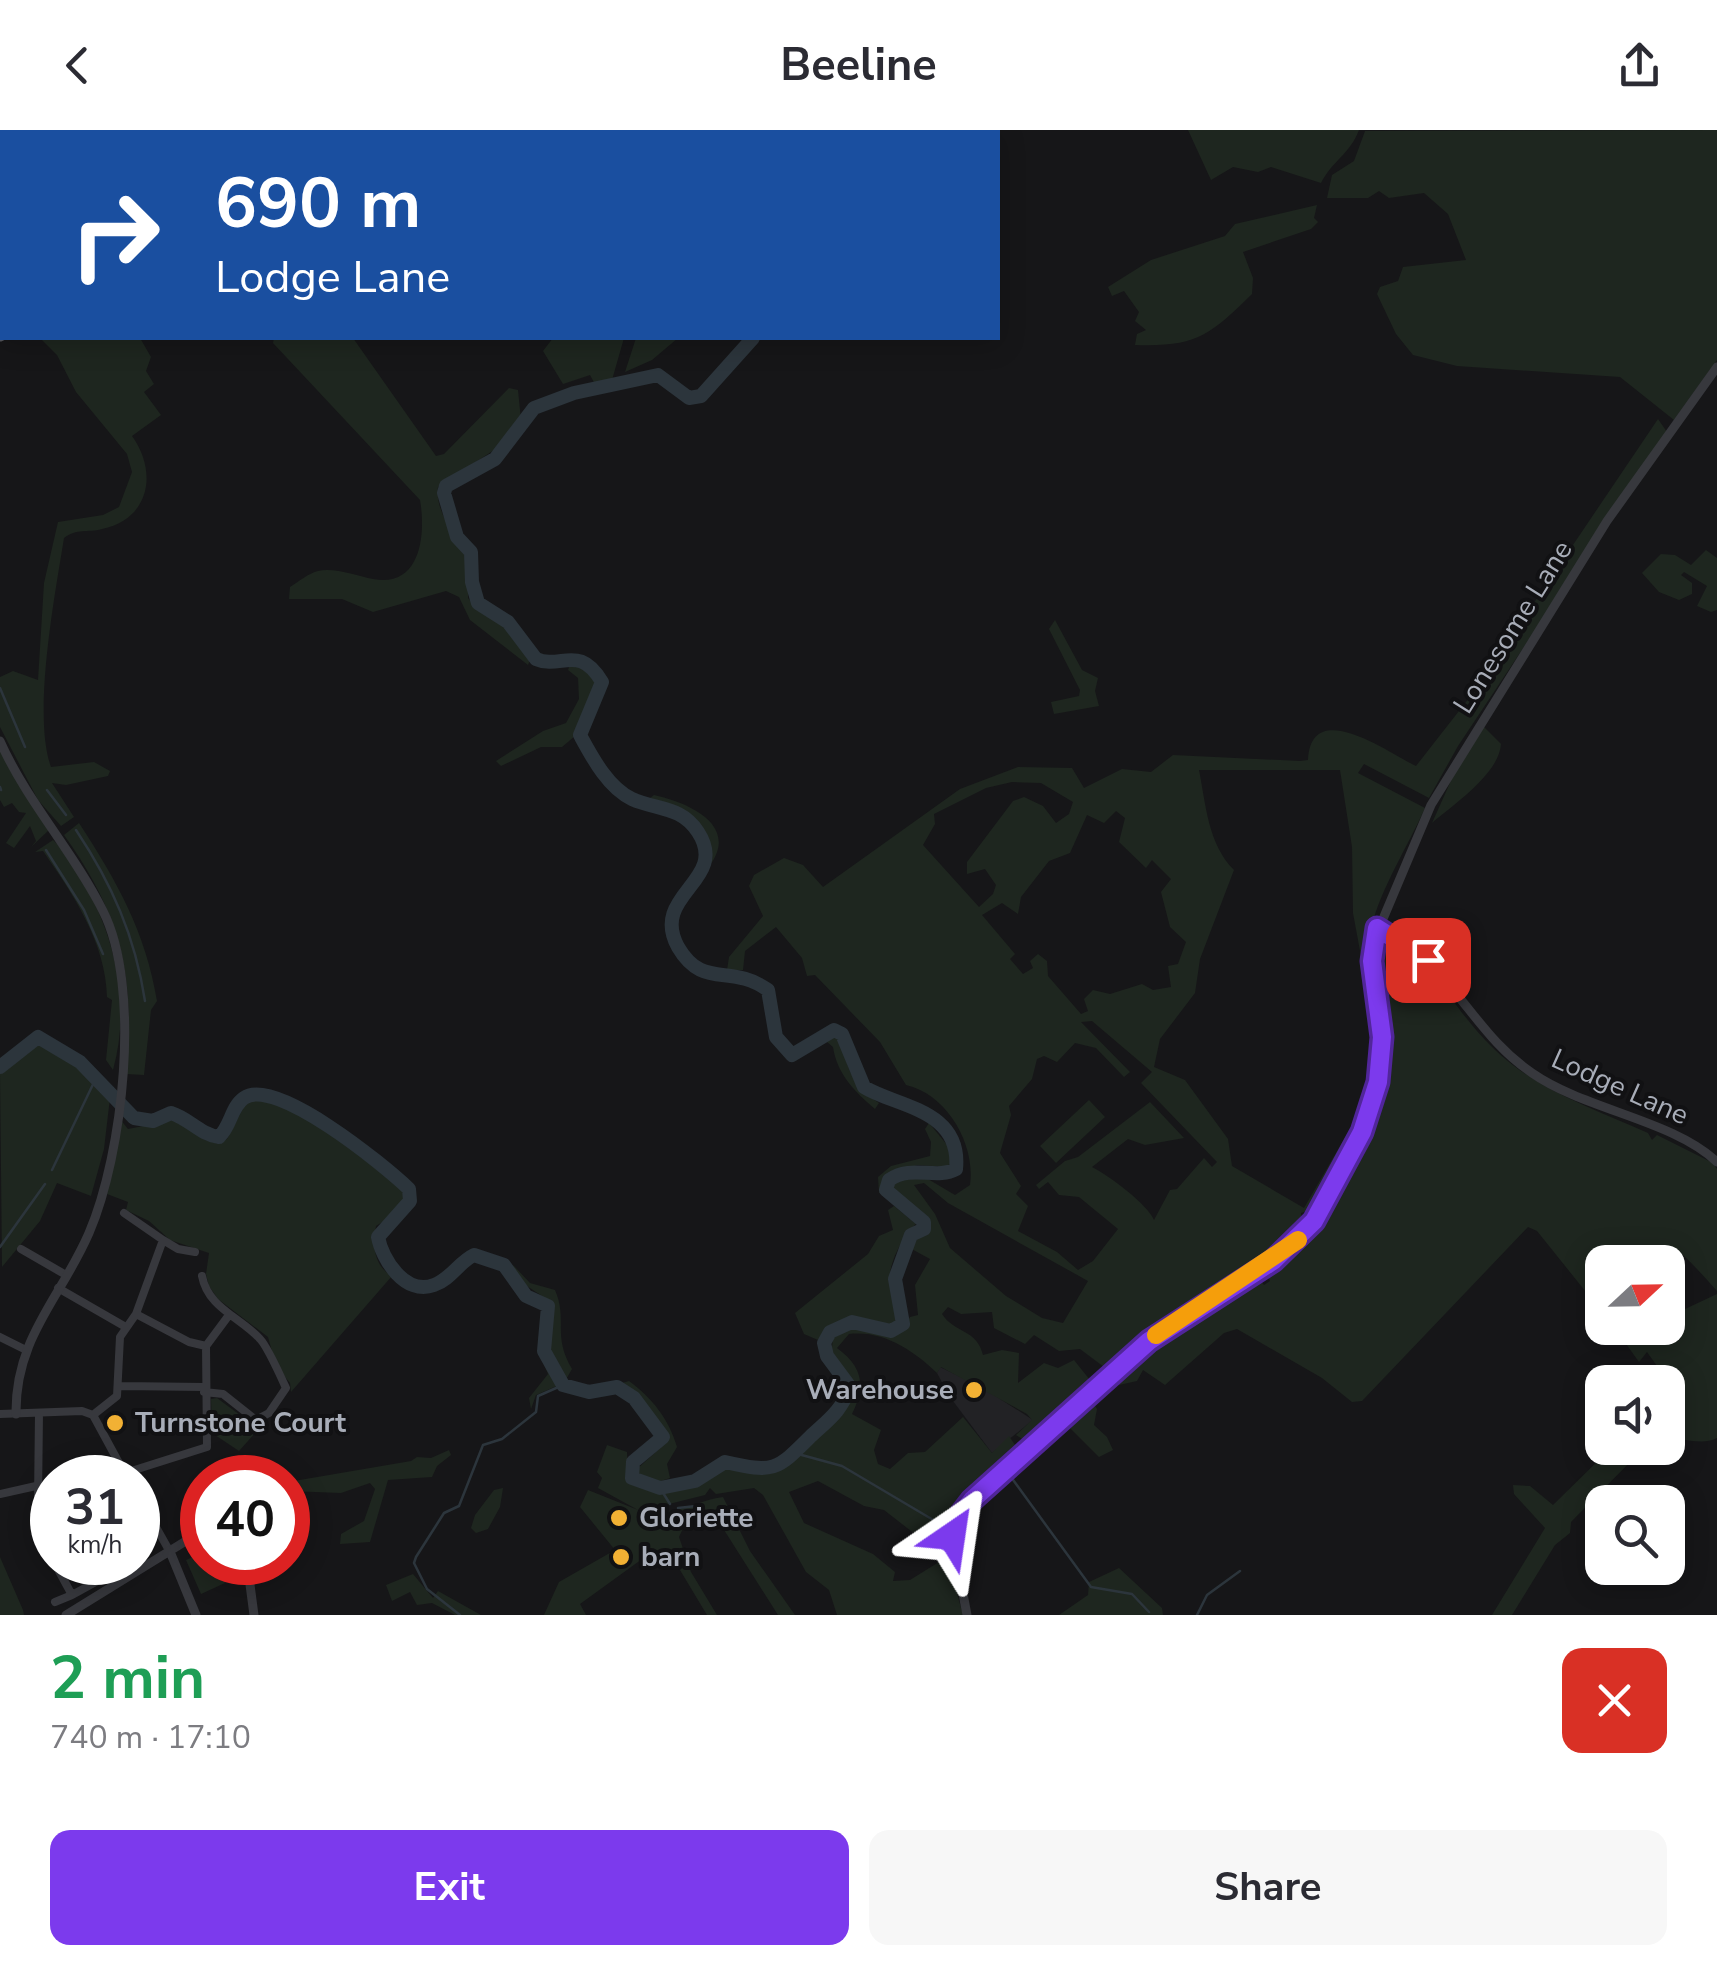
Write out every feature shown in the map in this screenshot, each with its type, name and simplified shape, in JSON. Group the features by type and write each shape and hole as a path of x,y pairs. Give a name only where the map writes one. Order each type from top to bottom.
{"street":[{"name":"Lonesome Lane","path":"1377,928 1431,805 1463,748 1607,521 1717,367"},
{"path":"0,741 31,800 105,914 125,990 121,1075 98,1210 24,1350 16,1414"},
{"name":"Lodge Lane","path":"1377,928 1441,971 1531,1073 1574,1096 1694,1144 1717,1162"},
{"path":"968,1615 952,1536 962,1511 1149,1341 1299,1240 1330,1193 1362,1132 1378,1082 1382,1037 1372,961 1377,928"},
{"path":"124,1212 178,1249 194,1252"},
{"path":"0,1414 93,1415 117,1396 124,1326 136,1314 163,1240"},
{"path":"21,1249 66,1275"},
{"path":"120,1386 204,1389 223,1394 256,1420 286,1394 268,1348 206,1292 202,1276"},
{"path":"58,1288 124,1326"},
{"path":"136,1314 189,1342 206,1346"},
{"path":"160,1463 207,1446 206,1346 229,1315"},
{"path":"0,1337 24,1350"},
{"path":"37,1455 39,1413"},
{"path":"93,1415 115,1455"},
{"path":"0,1494 30,1487"},
{"path":"160,1534 195,1611 184,1615"},
{"path":"66,1615 180,1547"},
{"path":"66,1585 72,1595"},
{"path":"55,1602 90,1585"},
{"path":"250,1585 254,1615"}],"shaded area":[{"path":"1188,130 1359,130 1321,183 1271,167 1258,172 1233,167 1211,180"},
{"path":"1717,130 1717,360 1674,420 1620,377 1457,366 1413,355 1396,334 1377,294 1380,287 1398,281 1403,267 1466,260 1448,214 1424,193 1389,198 1379,191 1368,198 1327,198 1332,175 1354,161 1365,131"},
{"path":"1317,205 1314,218 1318,222 1311,229 1243,252 1253,278 1252,294 1224,320 1187,341 1135,345 1137,334 1146,330 1135,321 1139,312 1124,291 1112,296 1108,287 1151,260 1225,236 1235,224"},
{"path":"42,340 141,340 151,357 146,371 154,384 144,392 161,415 132,436 145,464 147,479 139,505 118,524 64,538 44,687 46,745 51,767 94,762 110,771 108,776 66,785 52,783 74,817 61,826 38,800 0,727 0,677 13,671 38,680 44,583 58,522 103,515 119,507 132,472 127,454 76,392 57,355"},
{"path":"354,340 436,456 444,454 509,388 518,390 521,420 497,448 438,487 438,497 467,561 468,598 479,611 510,627 531,658 528,665 470,620 459,597 446,591 373,612 342,599 289,599 290,587 318,571 389,580 401,575 417,556 422,514 420,500 273,343"},
{"path":"551,340 623,340 612,380 596,386 590,375 563,384 543,351"},
{"path":"635,340 676,340 652,360 625,372"},
{"path":"1658,419 1667,432 1458,746 1429,798 1364,764 1358,773 1425,808 1388,882 1368,942 1380,1042 1375,1086 1360,1128 1319,1207 1301,1213 1309,1222 1241,1271 1240,1278 1212,1290 1153,1333 1027,1442 1016,1435 1032,1420 1027,1414 941,1367 937,1373 898,1344 874,1335 849,1334 837,1348 852,1362 859,1378 859,1395 852,1414 881,1430 874,1450 878,1464 890,1469 908,1453 925,1452 963,1417 992,1453 1009,1436 1015,1445 960,1495 964,1501 945,1531 947,1553 938,1552 884,1510 864,1506 818,1481 789,1492 804,1523 873,1554 895,1572 893,1581 910,1580 947,1557 963,1615 837,1615 829,1590 806,1572 763,1495 754,1488 716,1494 710,1488 705,1495 665,1505 667,1511 723,1497 750,1551 795,1615 778,1615 712,1511 704,1509 685,1524 679,1537 691,1572 717,1615 707,1615 677,1565 673,1567 664,1557 649,1554 580,1604 586,1615 544,1615 559,1582 615,1550 580,1507 588,1490 638,1510 598,1488 602,1478 597,1472 607,1445 627,1452 628,1477 659,1491 695,1485 720,1466 770,1470 789,1463 811,1440 805,1432 835,1410 849,1380 831,1356 833,1338 850,1327 888,1333 904,1329 910,1317 918,1315 915,1285 930,1259 908,1247 931,1227 923,1215 894,1194 890,1187 894,1179 916,1172 955,1195 970,1185 968,1154 956,1123 934,1099 906,1085 880,1042 815,975 807,976 802,958 776,927 745,951 743,970 727,970 729,957 763,916 749,886 754,875 784,858 803,865 823,887 960,789 1018,767 1072,768 1084,788 1122,769 1151,772 1173,755 1308,760 1312,742 1322,732 1336,730 1369,741 1416,766 1473,693","holes":["1199,770 1340,770 1352,847 1353,913 1373,1021 1372,1055 1362,1108 1304,1208 1232,1166 1228,1139 1185,1080 1154,1067 1160,1039 1195,993 1200,959 1234,870 1225,860 1209,823","1012,782 1041,783 1073,802 1069,814 1056,823 1043,806 1024,797 1013,801 967,862 967,874 985,869 996,885 993,894 979,907 923,845 935,824 934,814 986,788","1116,811 1125,818 1119,842 1146,868 1152,860 1171,879 1161,892 1170,927 1186,942 1178,964 1168,966 1171,987 1153,990 1142,984 1110,994 1093,990 1084,999 1088,1011 1081,1014 1048,976 1047,961 1038,954 1030,961 1033,968 1023,974 1010,959 1015,954 982,915 1002,903 1018,914 1021,897 1049,861 1070,853 1087,815 1104,823","1092,1021 1152,1072 1141,1083 1217,1162 1212,1167 1204,1158 1177,1189 1170,1190 1154,1220 1128,1191 1092,1167 1128,1139 1145,1145 1184,1138 1150,1102 1078,1157 1065,1161 1036,1185 1039,1189 1048,1182 1059,1195 1079,1197 1118,1229 1093,1261 1078,1270 1057,1252 1018,1231 1028,1206 1016,1194 1021,1186 1000,1153 1011,1115 1009,1106 1032,1079 1037,1059 1044,1056 1057,1062 1075,1043 1096,1048 1124,1077 1130,1072 1081,1022","924,1183 948,1203 1088,1281 1063,1323 1042,1318 1006,1296 950,1248 935,1214 914,1185","948,1307 961,1314 992,1312 994,1328 1025,1344 1034,1335 1059,1351 1080,1349 1104,1367 1090,1380 1074,1360 1058,1368 1044,1363 1018,1383 1019,1353 1002,1350 983,1355 976,1340 942,1314"]},
{"path":"1706,550 1717,558 1717,610 1711,612 1697,606 1707,586 1684,572 1681,575 1692,583 1692,594 1679,600 1659,592 1642,573 1661,554 1675,555 1691,565"},
{"path":"1055,620 1082,670 1098,678 1095,691 1099,706 1054,714 1051,702 1079,696 1080,690 1049,629"},
{"path":"570,665 585,669 596,684 575,736 562,747 541,747 501,766 496,761 543,731 566,723 579,699 578,678 568,670"},
{"path":"1484,727 1501,744 1498,755 1474,788 1432,823 1454,774"},
{"path":"0,750 49,830 31,847 36,841 30,826 14,848 6,843 26,813 19,812 12,803 4,807 0,800"},
{"path":"654,795 694,809 714,827 718,851 710,865 704,839 692,820 674,807 650,798"},
{"path":"79,823 128,908 152,976 157,1001 151,1010 144,1075 126,1074 126,976 111,920 99,892 64,835"},
{"path":"53,840 89,893 116,967 121,1018 113,1070 106,1060 112,1000 107,997 101,957 76,902 54,867 43,851 35,852"},
{"path":"1389,940 1408,953 1436,979 1480,1035 1529,1076 1567,1098 1648,1133 1652,1140 1657,1135 1713,1163 1717,1169 1717,1291 1685,1257 1685,1245 1585,1245 1585,1291 1537,1231 1528,1227 1362,1401 1352,1402 1322,1378 1237,1329 1224,1333 1165,1385 1143,1370 1137,1381 1119,1385 1114,1381 1161,1338 1229,1296 1233,1300 1235,1293 1258,1278 1264,1285 1270,1281 1267,1272 1310,1228 1348,1174 1364,1144 1385,1083 1389,1039 1380,979 1383,951"},
{"path":"835,1036 844,1044 854,1078 879,1103 875,1109 843,1074 833,1047 827,1042"},
{"path":"37,1043 80,1069 110,1098 104,1149 91,1196 57,1183 40,1221 2,1267 0,1073"},
{"path":"263,1098 363,1153 406,1197 395,1214 376,1226 376,1254 381,1267 392,1276 291,1392 290,1383 276,1366 268,1337 218,1299 209,1286 209,1253 170,1240 149,1221 126,1210 128,1202 107,1194 120,1119 128,1129 179,1119 205,1140 219,1144 227,1139 248,1099"},
{"path":"1089,1100 1105,1117 1056,1163 1040,1146"},
{"path":"929,1123 948,1146 952,1161 947,1167 917,1165 882,1179 883,1192 879,1193 878,1177 891,1166 930,1156 931,1142 925,1129"},
{"path":"894,1206 916,1224 901,1243 891,1268 897,1322 887,1325 845,1318 818,1340 804,1334 795,1313 868,1254 879,1236 893,1230 888,1210"},
{"path":"513,1265 530,1283 555,1290 563,1347 572,1369 564,1383 536,1395 531,1409 529,1398 548,1374 539,1352 549,1364 556,1360 547,1344 553,1307 519,1279"},
{"path":"1717,1294 1717,1438 1704,1441 1685,1440 1685,1365 1656,1365 1647,1352 1639,1362 1627,1345 1685,1345 1685,1309"},
{"path":"940,1367 983,1388 1033,1420 992,1453 950,1397 937,1373"},
{"path":"629,1381 659,1410 674,1437 677,1447 667,1464 670,1478 658,1482 640,1477 637,1469 668,1441 667,1432 622,1383"},
{"path":"217,1398 248,1421 265,1422 239,1451 212,1433 211,1399"},
{"path":"1092,1401 1097,1409 1094,1425 1107,1437 1113,1450 1099,1457 1066,1424"},
{"path":"449,1450 451,1455 437,1466 432,1477 388,1480 370,1542 340,1544 341,1534 364,1521 375,1489 370,1483 341,1493 310,1492 310,1478 417,1457 431,1458"},
{"path":"1594,1465 1627,1465 1607,1485 1585,1485 1585,1508 1571,1522 1570,1533 1555,1545 1512,1615 1492,1615 1545,1528 1514,1494 1513,1485 1530,1486 1553,1505"},
{"path":"503,1488 500,1507 488,1529 476,1533 471,1528 475,1515 494,1490"},
{"path":"0,1557 23,1610 24,1615 0,1615"},
{"path":"1119,1568 1162,1608 1163,1615 1059,1615 1088,1595 1089,1582"},
{"path":"413,1574 433,1598 438,1591 481,1615 455,1615 432,1603 417,1605 410,1592 392,1601 386,1585"},
{"path":"197,1585 221,1585 201,1594"}],"waterway":[{"path":"0,1067 38,1037 80,1062 134,1118 153,1121 171,1113 219,1137 240,1102 259,1095 279,1100 329,1126 409,1189 410,1201 378,1237 384,1255 397,1273 423,1287 440,1282 474,1255 504,1265 526,1296 548,1306 544,1351 563,1385 589,1392 617,1387 634,1398 663,1437 633,1462 632,1478 660,1488 695,1481 725,1462 754,1468 773,1466 789,1457 828,1420 850,1387 827,1356 824,1343 830,1332 852,1322 891,1331 903,1324 895,1279 911,1235 924,1229 924,1222 886,1190 889,1180 906,1173 956,1169 949,1134 924,1113 864,1087 842,1034 834,1030 792,1055 776,1037 768,990 741,978 707,972 687,960 672,929 673,914 704,863 705,849 698,832 684,817 623,794 602,771 580,735 602,682 594,670 578,660 536,659 508,622 478,603 472,582 471,552 457,537 444,493 446,486 495,459 534,408 574,393 658,375 689,398 701,396 751,340"},
{"path":"0,688 25,747"},
{"path":"47,790 66,815"},
{"path":"76,830 120,911 145,1001"},
{"path":"46,850 84,910 103,954"},
{"path":"52,1170 96,1078"},
{"path":"0,1247 45,1184"},
{"path":"460,1615 427,1589 414,1563 416,1557 444,1513 459,1506 483,1445 502,1439 536,1412 538,1396 563,1385"},
{"path":"798,1454 842,1466 935,1521"},
{"path":"1008,1473 1091,1587 1132,1594 1149,1612"},
{"path":"660,1488 670,1504"},
{"path":"678,1508 696,1506"},
{"path":"1197,1615 1207,1595 1240,1571"}],"slow traffic":[{"path":"1156,1335 1259,1271 1298,1240"}],"place":[{"name":"Warehouse","path":"974,1390"},
{"name":"Turnstone Court","path":"115,1423"},
{"name":"Gloriette","path":"619,1518"},
{"name":"barn","path":"621,1557"}],"route":[{"path":"952,1536 955,1522 972,1500 1149,1341 1259,1271 1299,1240 1349,1158 1378,1082 1382,1037 1372,979 1372,946 1377,928 1428,960"}]}
